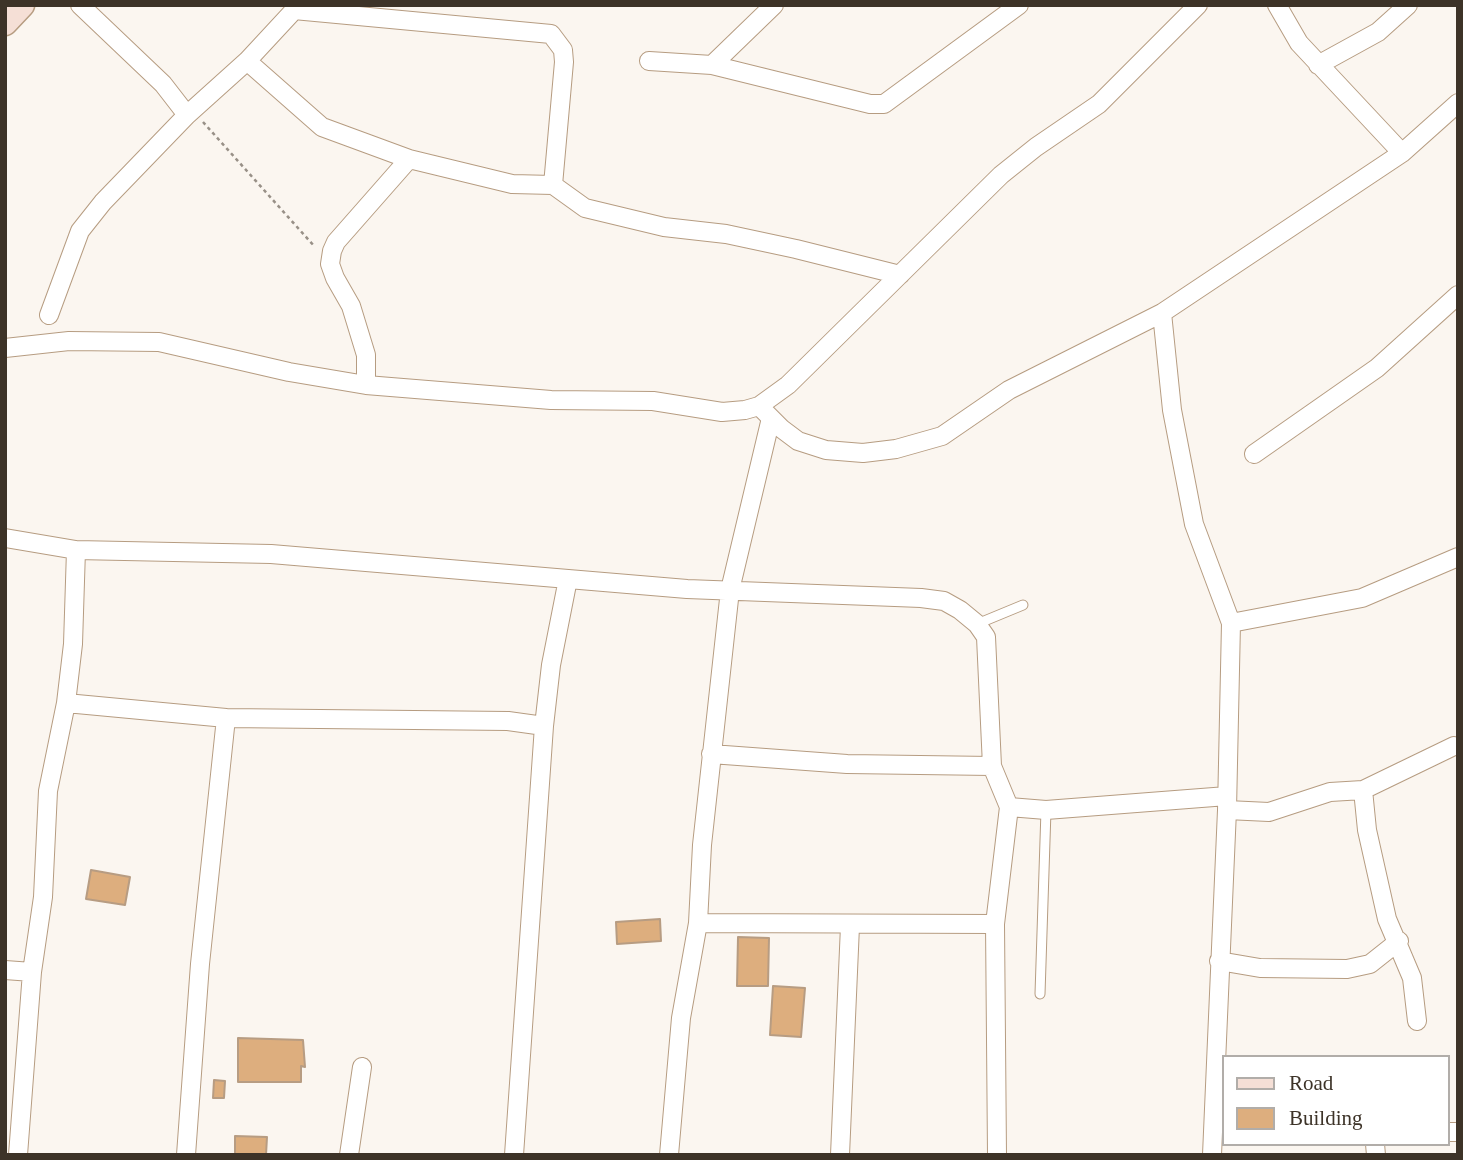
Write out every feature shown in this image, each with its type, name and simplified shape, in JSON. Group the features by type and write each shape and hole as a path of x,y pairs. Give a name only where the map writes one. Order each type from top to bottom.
{"street":[{"path":"5,23 22,5"},
{"path":"80,5 191,113"},
{"path":"712,65 774,5"},
{"path":"649,61 712,65 870,104 884,104 1019,5"},
{"path":"669,1155 681,1018 698,923 702,845 730,590 765,412 788,384 1001,175 1119,86 1198,5"},
{"path":"1277,5 1299,43 1402,153"},
{"path":"1318,65 1378,32 1408,5"},
{"path":"50,315 72,248 85,223 191,113 247,61 296,8 551,34 563,50 564,62 553,184"},
{"path":"247,61 322,127 409,159 512,184 553,184 585,208 664,227 726,234 900,275"},
{"path":"5,348 69,341 159,342 289,372 366,385 551,400 653,401 722,412 765,412 798,441 826,450 863,453 919,445 942,436 1009,390 1162,313 1402,153 1458,103"},
{"path":"366,385 366,355 358,326 330,264 336,242 409,159"},
{"path":"1254,454 1377,368 1458,295"},
{"path":"1162,313 1172,410 1194,524 1231,623 1227,803 1219,961 1218,1123 1212,1155"},
{"path":"5,538 76,551 271,554 687,589 944,601 977,624 986,638 992,766 1009,807 995,924 997,1155"},
{"path":"18,1155 33,972 43,897 48,791 66,703 73,643 76,551"},
{"path":"1231,623 1362,598 1458,556"},
{"path":"514,1155 544,726 551,666 569,579"},
{"path":"66,703 226,718 508,722 544,726"},
{"path":"186,1155 200,964 226,718"},
{"path":"1009,807 1046,810 1227,803 1269,812 1330,793 1363,790 1454,746"},
{"path":"711,754 847,764 992,766"},
{"path":"1363,790 1367,830 1387,919 1399,941 1412,978 1417,1021"},
{"path":"698,923 850,926 995,924"},
{"path":"840,1155 850,926"},
{"path":"1219,961 1260,968 1347,969 1370,964 1399,941"},
{"path":"5,970 33,972"},
{"path":"349,1155 362,1067"}],"lane":[{"path":"977,624 1023,605"},
{"path":"1040,994 1046,810"}],"path":[{"path":"191,113 330,264"}],"building":[{"path":"91,870 130,877 125,905 86,899"},
{"path":"660,919 661,941 617,944 616,922"},
{"path":"738,937 769,938 768,986 737,986"},
{"path":"773,986 805,988 801,1037 770,1035"},
{"path":"238,1038 303,1040 305,1067 301,1066 301,1082 238,1082"},
{"path":"214,1080 225,1081 224,1098 213,1098"},
{"path":"235,1136 267,1137 266,1155 235,1155"}]}
